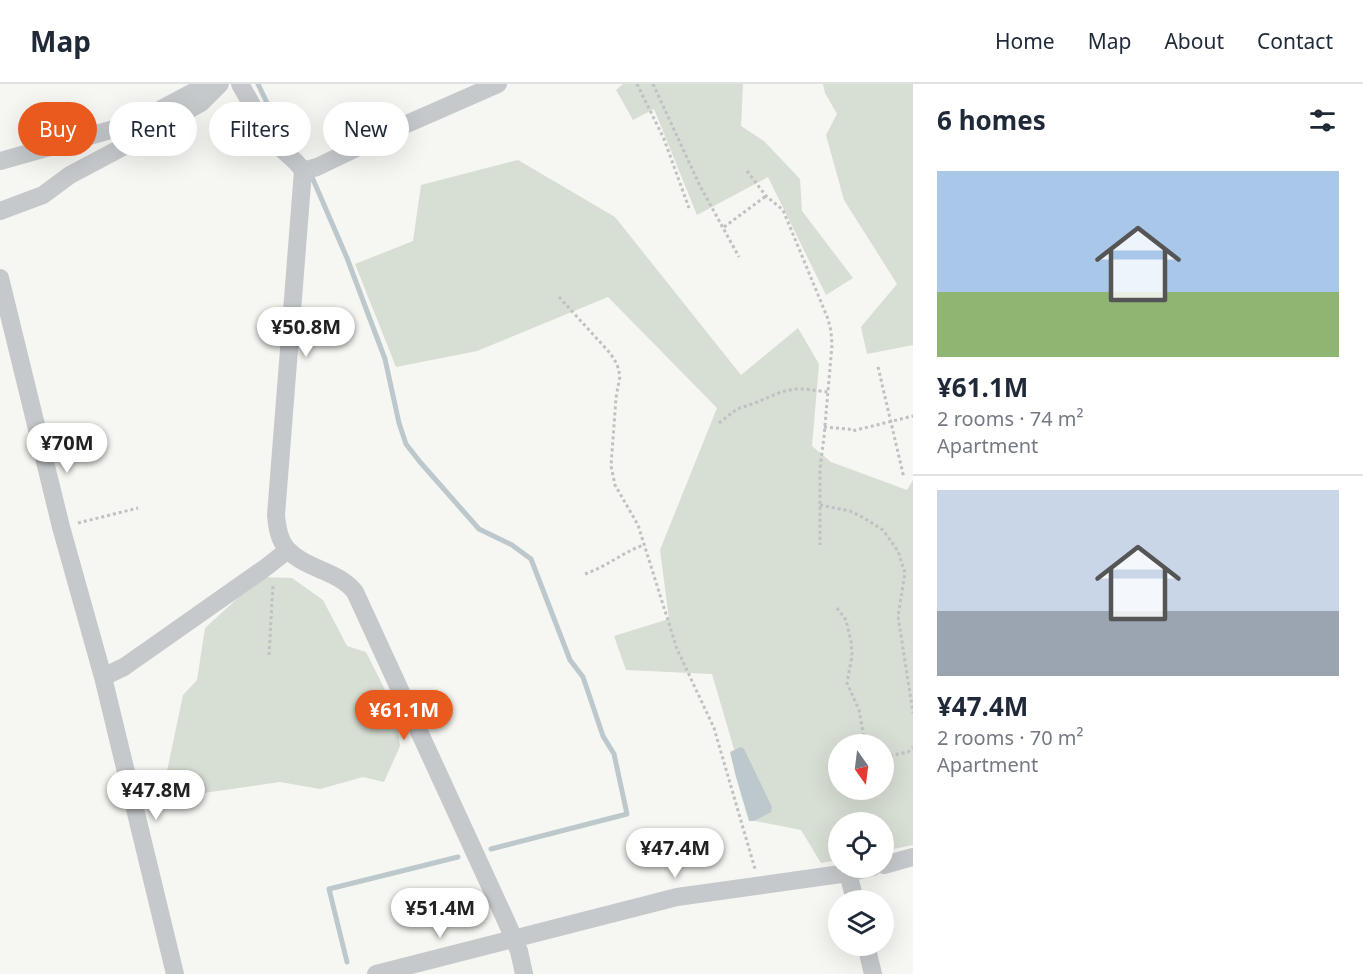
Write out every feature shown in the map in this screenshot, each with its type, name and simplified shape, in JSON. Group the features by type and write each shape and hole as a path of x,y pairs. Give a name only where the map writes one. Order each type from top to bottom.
{"street":[{"path":"240,84 277,145 303,171 276,515 282,541 281,555"},
{"path":"303,171 317,167 498,84"},
{"path":"0,161 141,120 195,91 218,86"},
{"path":"0,211 43,195 70,175 201,103 218,86"},
{"path":"0,278 61,527 103,677 175,974"},
{"path":"103,677 124,667 281,555"},
{"path":"281,555 307,563 341,578 355,592 519,951 524,974"},
{"path":"894,862 913,857"},
{"path":"376,974 677,897 828,876"},
{"path":"869,956 873,974"}],"path":[{"path":"637,84 664,139 689,208"},
{"path":"653,84 700,186 739,257"},
{"path":"747,171 766,196 783,210 831,331 832,345 820,468 820,545"},
{"path":"724,227 766,196"},
{"path":"559,297 610,353 617,364 620,376 611,466 615,485 638,525 677,649 714,728 759,885"},
{"path":"878,367 904,478"},
{"path":"719,423 737,409 781,392 804,388 828,392"},
{"path":"824,427 852,431 913,416"},
{"path":"820,505 850,511 864,518 883,530 898,551 905,573 898,616 913,713"},
{"path":"61,527 138,508"},
{"path":"585,574 631,549 644,545"},
{"path":"269,655 281,555"},
{"path":"837,608 846,620 851,641 852,656 846,683 859,710 864,734"},
{"path":"894,755 909,752 913,747"}],"shaded area":[{"path":"623,84 743,84 741,126 764,141 800,179 802,211 853,278 826,295 768,177 697,215 654,109 633,120 616,90"},
{"path":"823,84 913,84 913,345 867,354 861,327 897,284 844,200 826,135 837,114 825,93"},
{"path":"518,160 615,217 741,375 798,328 819,364 812,446 831,462 907,490 913,480 913,845 894,849 894,812 828,812 828,862 821,863 801,830 755,821 712,674 626,670 614,636 669,619 660,550 717,408 608,297 477,351 396,367 355,264 413,241 421,185"},
{"path":"261,577 292,578 323,600 347,646 366,652 395,710 400,746 384,782 363,777 320,789 280,782 190,795 171,791 166,776 183,695 197,680 205,628"},
{"path":"741,747 772,807 771,812 754,821 749,821 730,752"}],"waterway":[{"path":"258,84 267,102"},
{"path":"312,177 347,258 385,359 406,444 479,529 512,545 531,559 570,660 583,677 603,736 614,754 627,814 491,849"},
{"path":"347,962 329,889 458,857"}]}
